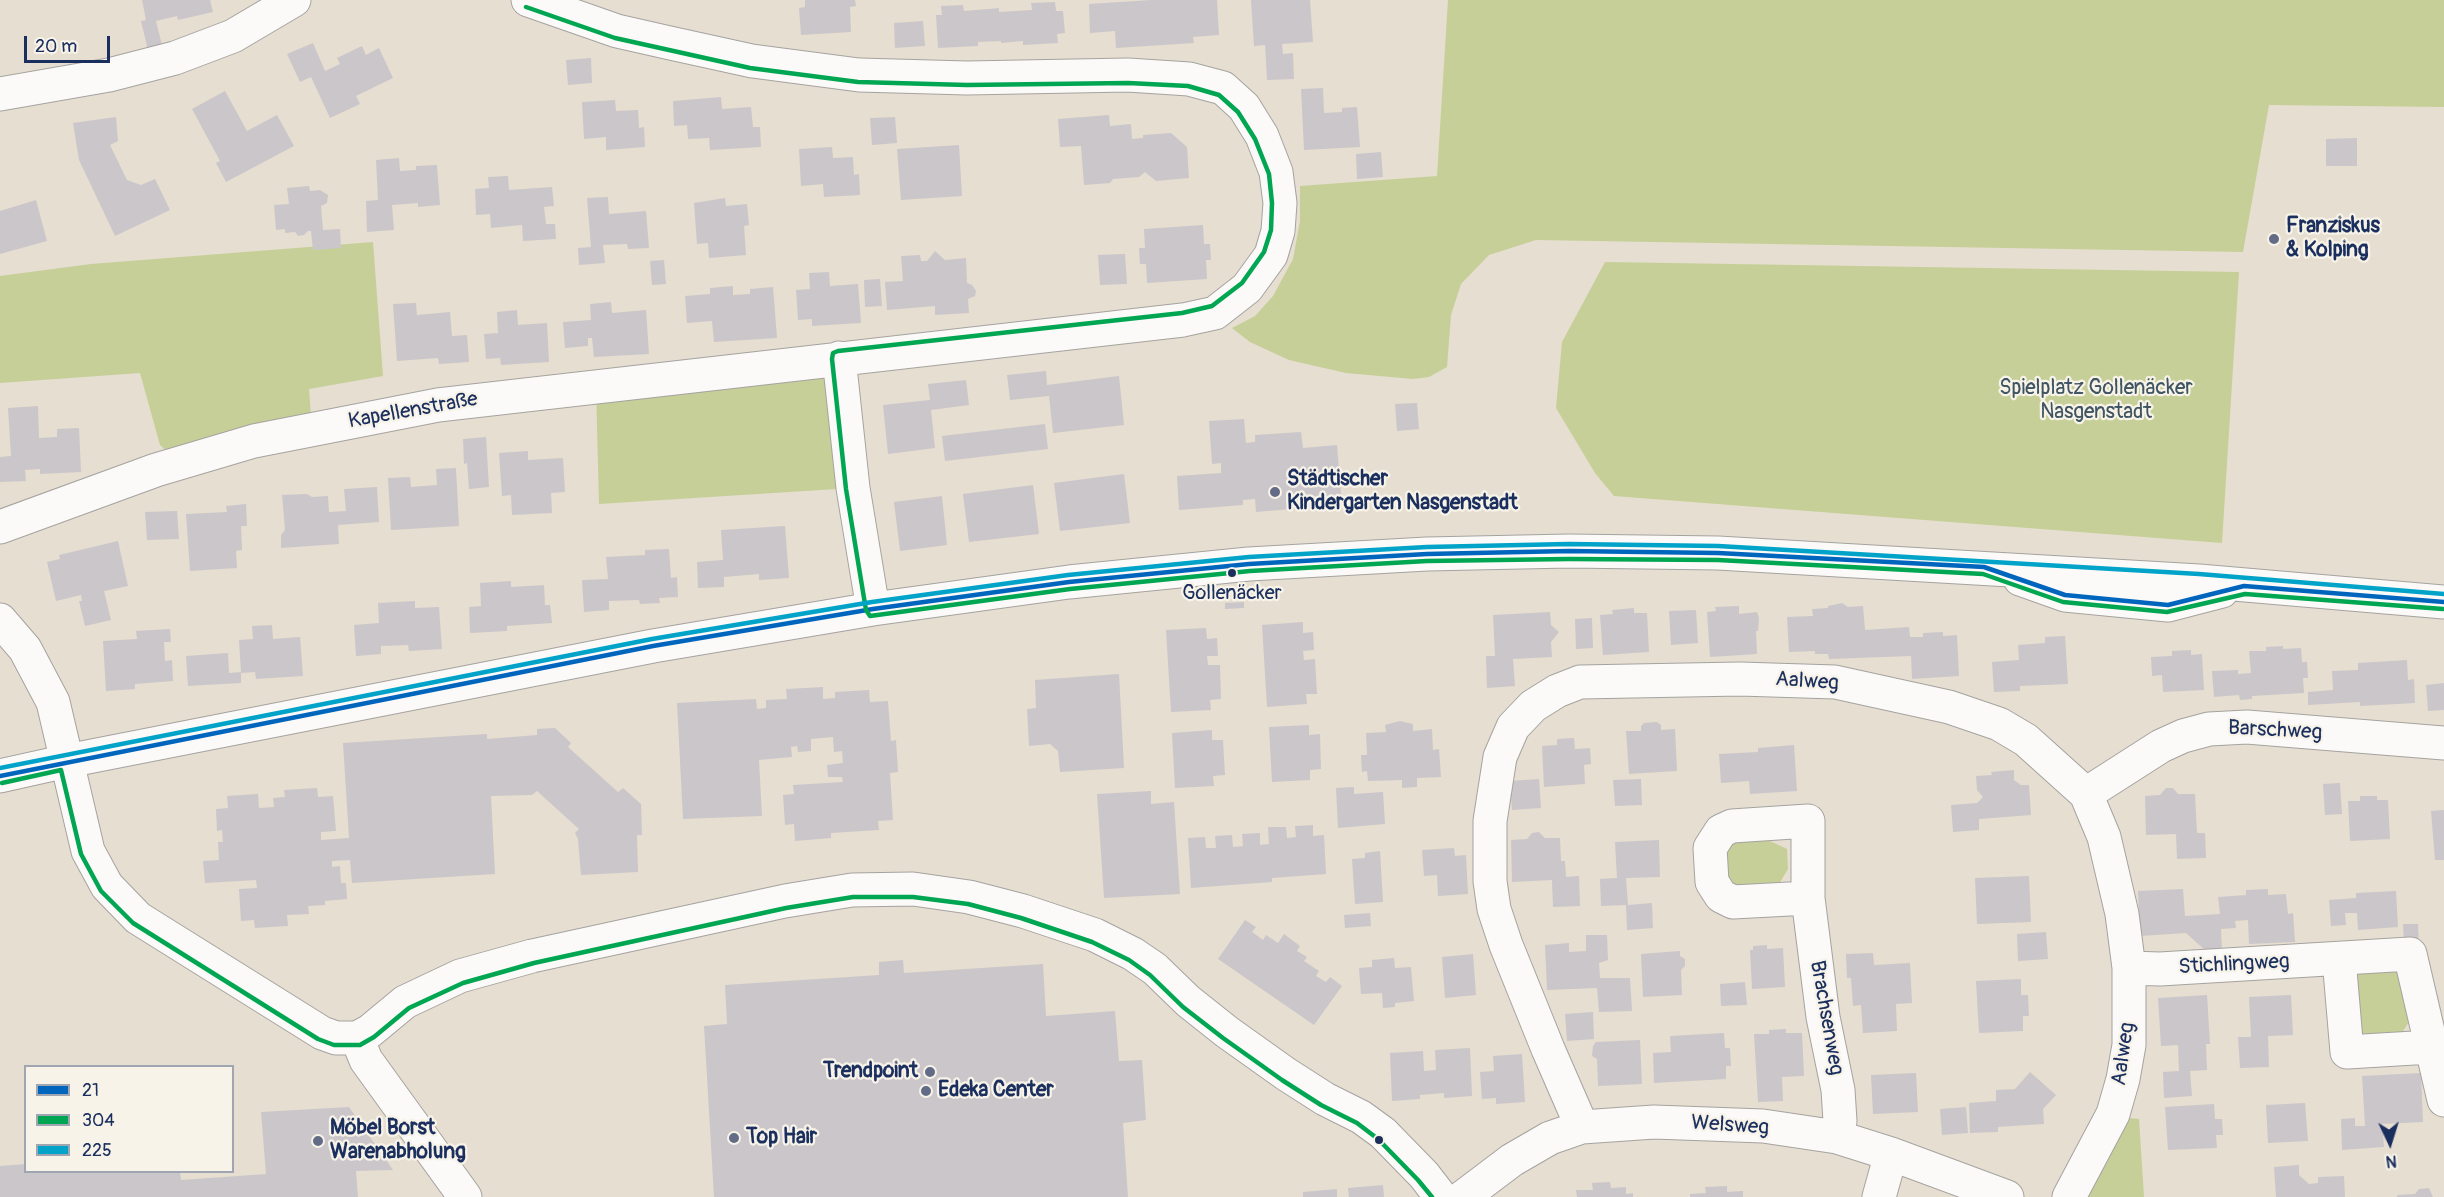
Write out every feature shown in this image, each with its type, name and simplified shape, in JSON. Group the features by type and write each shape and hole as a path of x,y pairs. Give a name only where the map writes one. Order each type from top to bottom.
{"street":[{"path":"0,94 109,75 175,58 233,36 294,0"},
{"name":"Kapellenstraße","path":"0,527 156,470 254,441 481,399 1183,320 1215,313 1246,288 1271,255 1278,231 1280,203 1276,172 1262,136 1244,107 1223,88 1189,79 1128,75 967,78 860,75 752,61 670,43 617,31 528,0"},
{"path":"839,358 853,488 873,609"},
{"path":"0,776 653,646 873,609 1069,582 1249,564 1427,554 1569,551 1718,553 2199,580 2244,586 2444,602"},
{"path":"0,620 25,649 53,702 88,851 107,886 138,918 322,1033 336,1038 357,1038 405,1002 460,976 532,956 768,904 852,890 913,889 969,897 1023,911 1095,935 1133,954 1155,969 1188,1001 1227,1032 1296,1080 1361,1117 1383,1133 1424,1175 1441,1197"},
{"name":"Aalweg","path":"1582,1127 1506,945 1494,909 1490,881 1490,821 1500,757 1513,727 1533,706 1557,691 1580,682 1740,679 1835,682 1949,706 1999,724 2026,740 2086,794 2104,837 2122,914 2129,969 2129,1045 2123,1079 2113,1114 2069,1197"},
{"name":"Barschweg","path":"2086,794 2161,746 2183,736 2210,729 2247,727 2444,743"},
{"name":"Brachsenweg","path":"1808,898 1823,1017 1838,1090 1840,1121 1837,1137"},
{"name":"Stichlingweg","path":"2129,969 2410,954 2444,1100"},
{"path":"2339,959 2347,1052 2431,1047"},
{"path":"357,1038 366,1060 465,1197"},
{"name":"Welsweg","path":"1463,1197 1512,1160 1550,1138 1582,1127 1654,1122 1763,1126 1837,1137 1891,1154 2007,1197"},
{"path":"1879,1197 1891,1154"}],"green space":[{"path":"1448,0 2444,0 2444,107 2269,105 2243,252 1536,240 1489,255 1461,284 1451,315 1447,367 1429,377 1413,379 1346,373 1289,360 1250,342 1232,328 1255,316 1273,296 1293,259 1300,221 1300,186 1437,176"},
{"path":"373,242 383,376 309,389 311,416 171,455 160,445 140,373 0,383 0,276 91,264"},
{"name":"Spielplatz Gollenäcker Nasgenstadt","path":"1605,262 2239,272 2222,543 1614,496 1595,473 1556,408 1562,342"},
{"path":"839,358 853,488 599,504 596,386"},
{"path":"1768,840 1787,849 1788,869 1779,884 1726,887 1727,841"},
{"path":"2379,968 2398,972 2410,1020 2400,1036 2376,1043 2357,1033 2354,976"},
{"path":"2118,1117 2139,1119 2144,1197 2085,1197"}],"building":[{"path":"142,0 210,0 213,12 178,20 177,16 156,21 162,45 148,50 141,21 146,20"},
{"path":"805,0 855,0 856,6 850,7 851,32 801,35 799,8 805,7"},
{"path":"1151,0 1217,0 1219,35 1193,37 1194,43 1116,48 1115,31 1090,33 1089,4"},
{"path":"1251,0 1310,0 1313,42 1282,44 1283,54 1293,53 1294,79 1267,80 1265,45 1254,46"},
{"path":"1055,2 1056,11 1063,11 1065,33 1057,34 1058,43 1023,45 1023,41 1001,43 1001,41 978,42 978,46 938,48 936,15 942,15 941,6 963,5 964,11 999,8 999,12 1032,10 1031,3"},
{"path":"923,21 925,46 895,48 894,23"},
{"path":"313,43 325,71 340,64 337,58 362,46 366,55 379,48 393,78 356,96 360,104 330,118 311,77 300,82 287,54"},
{"path":"591,58 592,83 568,85 566,60"},
{"path":"1323,88 1324,113 1342,112 1342,108 1357,107 1360,147 1304,150 1301,89"},
{"path":"225,91 247,131 277,115 294,146 226,182 216,163 220,161 192,109"},
{"path":"721,97 722,109 751,107 753,127 760,127 761,147 710,150 709,138 688,139 687,125 674,126 673,101"},
{"path":"615,100 616,111 638,110 639,128 644,127 645,147 606,150 606,137 584,139 582,102"},
{"path":"1109,115 1110,126 1131,124 1132,139 1143,138 1143,135 1171,133 1187,147 1189,178 1156,181 1145,172 1139,177 1084,185 1081,146 1060,147 1058,119"},
{"path":"116,117 118,141 110,145 127,180 141,185 155,179 170,210 115,236 79,160 73,123"},
{"path":"895,117 897,143 872,145 870,118"},
{"path":"2357,138 2357,166 2326,166 2326,139"},
{"path":"959,145 962,196 901,200 897,149"},
{"path":"832,147 833,158 853,157 854,175 859,174 860,195 824,197 823,184 801,186 799,149"},
{"path":"1381,152 1383,177 1357,179 1356,154"},
{"path":"399,158 400,171 416,170 416,166 437,165 440,205 418,207 418,203 392,205 394,230 367,232 366,201 378,200 376,160"},
{"path":"508,176 509,190 552,187 554,206 544,207 546,224 555,224 556,239 523,241 522,225 491,228 490,214 476,215 475,189 489,188 488,177"},
{"path":"309,186 310,191 320,190 328,195 327,203 321,206 323,230 340,229 341,248 313,250 311,231 298,236 295,232 285,233 285,229 276,230 274,205 289,204 287,188"},
{"path":"608,197 609,214 646,211 649,248 628,249 627,244 603,245 605,263 579,265 578,248 591,247 587,198"},
{"path":"725,198 726,206 747,204 749,225 744,226 746,255 709,258 708,243 697,244 694,203"},
{"path":"36,200 47,241 0,254 0,211"},
{"path":"1203,225 1204,244 1210,244 1211,260 1206,260 1207,279 1147,283 1146,264 1140,264 1139,248 1145,248 1144,229"},
{"path":"935,251 945,260 966,258 967,283 972,285 976,291 975,296 968,299 969,313 935,315 935,306 887,310 885,282 903,281 901,256 920,255 921,261 927,261"},
{"path":"1125,254 1127,284 1100,285 1098,255"},
{"path":"664,260 666,284 652,285 650,261"},
{"path":"829,272 830,286 858,284 861,323 812,326 812,319 798,320 796,290 810,289 809,273"},
{"path":"880,279 882,306 865,307 864,280"},
{"path":"733,286 733,295 750,294 750,289 773,287 777,338 714,342 712,321 687,323 685,296 710,294 710,288"},
{"path":"611,302 612,313 646,310 649,354 594,357 592,338 588,338 588,346 565,348 563,322 591,320 590,304"},
{"path":"416,303 417,315 450,312 452,336 467,335 469,362 439,364 438,358 397,361 393,304"},
{"path":"517,310 518,325 547,323 549,362 501,365 500,358 486,359 484,334 498,333 497,312"},
{"path":"1046,371 1047,385 1119,376 1124,425 1053,433 1049,396 1010,400 1007,375"},
{"path":"966,380 969,405 931,410 935,448 888,454 883,405 930,400 928,384"},
{"path":"1417,403 1419,429 1397,431 1395,404"},
{"path":"38,406 39,438 57,437 57,429 79,428 81,472 40,474 40,469 25,470 26,481 0,482 0,457 11,456 8,408"},
{"path":"1244,419 1246,443 1255,442 1255,435 1301,432 1303,448 1337,445 1342,505 1304,508 1303,503 1291,504 1292,509 1256,512 1255,499 1243,500 1243,505 1179,510 1177,476 1221,473 1221,463 1212,464 1209,421"},
{"path":"1045,424 1048,449 945,461 942,436"},
{"path":"486,437 489,487 469,489 467,463 464,464 463,439"},
{"path":"528,451 528,460 563,458 565,492 551,493 552,513 512,515 511,495 502,496 499,453"},
{"path":"456,468 459,526 391,530 388,478 410,477 411,487 437,485 436,469"},
{"path":"1124,474 1130,523 1060,531 1054,483"},
{"path":"1033,485 1039,534 969,542 963,494"},
{"path":"377,487 379,522 338,525 339,544 281,548 281,535 285,530 282,495 328,496 329,512 346,511 344,489"},
{"path":"942,496 947,545 900,551 894,502"},
{"path":"246,504 247,526 241,526 242,550 236,551 237,568 190,571 186,514 227,512 226,506"},
{"path":"177,511 179,539 147,540 145,512"},
{"path":"785,526 789,578 759,580 759,574 724,577 724,587 698,588 697,562 723,560 721,530"},
{"path":"118,541 128,586 104,591 111,620 85,626 79,601 82,601 81,595 56,601 47,562 60,559 59,555"},
{"path":"669,549 671,578 677,577 678,597 659,598 660,603 640,604 639,600 609,601 609,610 584,612 582,580 608,579 606,557 645,555 645,550"},
{"path":"511,581 511,587 544,585 545,605 550,605 552,623 507,626 507,631 470,633 469,607 481,606 480,583"},
{"path":"415,601 415,608 439,607 442,649 409,651 408,645 381,646 381,654 356,656 354,625 379,623 378,603"},
{"path":"1244,602 1244,608 1225,609 1225,603"},
{"path":"1842,603 1848,607 1863,606 1865,630 1909,627 1910,637 1923,637 1923,633 1943,632 1943,636 1957,635 1959,676 1912,679 1911,656 1829,659 1828,654 1815,654 1815,651 1789,652 1787,617 1813,616 1812,609 1828,608 1828,606"},
{"path":"1739,606 1739,614 1757,612 1759,618 1758,631 1756,631 1757,654 1710,657 1707,612 1716,611 1715,607"},
{"path":"1634,608 1634,613 1647,613 1649,652 1603,655 1600,615 1613,614 1612,610"},
{"path":"1696,610 1698,643 1671,645 1669,611"},
{"path":"1550,612 1551,625 1559,632 1551,642 1552,657 1513,659 1515,686 1487,688 1486,656 1495,656 1493,615"},
{"path":"1592,618 1593,648 1576,649 1575,619"},
{"path":"1303,622 1303,633 1313,632 1314,650 1303,651 1304,660 1315,659 1317,694 1306,694 1307,704 1267,707 1262,625"},
{"path":"272,625 273,639 300,637 303,676 256,679 255,672 241,673 239,640 253,639 252,626"},
{"path":"1206,628 1207,639 1217,638 1218,656 1207,656 1208,665 1220,665 1221,699 1210,700 1211,710 1171,712 1166,630"},
{"path":"170,629 171,642 164,642 165,661 172,660 173,681 135,684 135,689 106,691 103,641 137,639 136,631"},
{"path":"2065,636 2068,684 2020,686 2020,691 1994,692 1992,662 2019,660 2018,645 2045,643 2045,637"},
{"path":"2283,646 2283,649 2301,648 2302,662 2307,662 2308,678 2303,678 2304,693 2252,696 2252,699 2240,700 2239,695 2214,697 2212,671 2238,670 2238,674 2251,673 2249,651 2266,651 2266,647"},
{"path":"2191,650 2191,655 2202,654 2204,690 2163,692 2162,675 2152,676 2151,657 2172,656 2172,651"},
{"path":"228,653 229,673 241,672 241,683 188,686 186,656"},
{"path":"2407,660 2408,680 2414,679 2415,703 2360,706 2360,702 2308,705 2308,692 2333,690 2332,671 2358,670 2358,663"},
{"path":"1119,674 1124,768 1060,772 1058,751 1050,744 1029,746 1027,709 1036,708 1035,680"},
{"path":"2444,683 2444,710 2428,711 2426,685"},
{"path":"823,687 823,699 835,698 835,692 869,690 870,702 888,701 891,741 896,740 898,772 890,773 893,820 878,821 879,830 831,833 831,838 795,841 794,824 785,825 783,795 794,794 793,785 843,782 842,777 828,777 827,765 843,763 842,751 834,752 833,737 811,739 811,751 798,752 797,746 791,747 792,757 759,760 762,816 683,819 677,703 756,699 757,709 766,708 766,700 787,699 786,689"},
{"path":"1400,721 1413,724 1413,731 1432,729 1433,750 1439,749 1441,777 1417,778 1417,787 1402,788 1402,780 1368,781 1367,771 1362,772 1361,755 1367,755 1366,733 1386,732 1385,725"},
{"path":"1657,722 1661,725 1661,730 1675,729 1677,771 1629,774 1626,731 1641,731 1644,723"},
{"path":"1309,725 1309,735 1320,734 1321,769 1310,770 1310,780 1272,782 1269,727"},
{"path":"555,728 571,743 568,747 618,792 623,788 641,804 642,835 637,835 638,872 581,875 578,839 575,833 579,829 537,791 532,795 491,796 495,874 352,883 350,860 332,861 332,867 340,866 341,883 346,883 347,899 325,901 325,905 308,906 309,914 287,915 288,926 255,928 254,920 241,921 239,889 257,888 256,880 205,883 203,861 219,860 218,842 223,842 222,830 217,831 216,809 228,808 227,796 258,794 259,808 274,807 273,798 285,797 284,790 317,788 318,797 333,796 336,831 321,832 321,840 349,838 343,743 487,734 487,739 537,735 537,729"},
{"path":"1212,730 1212,740 1223,740 1225,775 1213,776 1214,786 1175,788 1172,733"},
{"path":"1574,738 1575,749 1590,748 1591,764 1584,765 1585,784 1544,787 1542,746 1557,745 1557,739"},
{"path":"1794,745 1797,791 1750,794 1749,781 1721,783 1719,754 1758,752 1758,748"},
{"path":"2014,770 2014,780 2021,785 2029,785 2031,815 1979,819 1979,830 1953,832 1951,805 1977,803 1983,797 1977,790 1976,776"},
{"path":"1539,779 1541,808 1512,810 1510,781"},
{"path":"1641,779 1642,805 1615,806 1613,780"},
{"path":"2340,783 2342,814 2325,815 2323,784"},
{"path":"1354,787 1354,794 1383,792 1385,824 1338,828 1336,788"},
{"path":"2166,788 2173,788 2178,794 2195,794 2197,833 2205,833 2206,858 2177,859 2176,834 2146,835 2145,796 2160,795"},
{"path":"1151,791 1151,804 1174,802 1180,894 1104,898 1097,794"},
{"path":"2360,796 2377,796 2377,800 2388,800 2390,839 2350,841 2348,801 2360,801"},
{"path":"2444,810 2444,860 2435,860 2431,811"},
{"path":"1313,825 1313,836 1324,835 1326,874 1272,878 1272,882 1191,888 1188,838 1205,837 1206,848 1216,848 1215,836 1232,835 1233,847 1243,846 1242,834 1260,833 1260,845 1269,844 1268,827 1286,827 1287,838 1296,837 1295,826"},
{"path":"1539,832 1545,838 1560,838 1561,861 1565,861 1566,877 1579,876 1580,906 1553,907 1552,880 1512,882 1511,840 1527,839 1532,833"},
{"path":"1659,840 1660,877 1626,878 1628,905 1652,903 1653,928 1627,930 1626,905 1601,906 1600,879 1617,878 1615,842"},
{"path":"1454,848 1455,856 1466,855 1468,894 1438,896 1437,875 1424,876 1422,850"},
{"path":"1380,851 1383,902 1355,904 1352,859 1365,858 1365,853"},
{"path":"2029,876 2031,922 1977,924 1975,878"},
{"path":"2183,889 2185,916 2220,914 2218,897 2246,895 2246,890 2268,889 2268,895 2286,894 2288,914 2293,913 2295,942 2249,944 2248,920 2235,921 2236,928 2221,929 2222,950 2206,951 2186,933 2140,936 2138,891"},
{"path":"2396,891 2398,927 2358,930 2357,913 2345,913 2346,925 2331,926 2329,900 2356,898 2356,893"},
{"path":"1370,913 1371,926 1345,928 1344,915"},
{"path":"1245,920 1256,927 1252,932 1263,940 1266,935 1278,943 1284,934 1300,946 1297,951 1307,957 1304,961 1319,971 1316,976 1326,982 1330,977 1342,986 1314,1025 1218,959"},
{"path":"2403,924 2418,924 2419,945 2404,945"},
{"path":"2046,932 2048,959 2018,961 2017,934"},
{"path":"1586,935 1607,935 1608,960 1599,963 1600,978 1630,978 1632,1011 1599,1012 1597,988 1547,990 1545,945 1569,943 1569,952 1586,951"},
{"path":"1767,945 1767,949 1783,948 1785,987 1752,989 1750,950 1753,950 1753,946"},
{"path":"1680,951 1680,956 1685,959 1685,966 1681,970 1682,995 1643,997 1641,954"},
{"path":"1873,953 1874,965 1910,963 1912,1003 1896,1004 1897,1031 1863,1033 1861,1005 1853,1006 1851,978 1847,978 1846,954"},
{"path":"1473,954 1476,995 1445,998 1442,957"},
{"path":"1394,958 1395,968 1411,967 1414,1001 1395,1003 1395,1007 1383,1008 1382,993 1361,994 1359,968 1372,967 1372,960"},
{"name":"Edeka Center","path":"903,960 904,973 1043,964 1046,1016 1115,1011 1119,1061 1142,1060 1146,1120 1123,1123 1128,1197 714,1197 704,1026 727,1024 725,985 879,975 879,962"},
{"path":"2021,979 2021,995 2028,995 2029,1016 2023,1016 2023,1031 1979,1033 1976,981"},
{"path":"1745,982 1747,1005 1721,1006 1720,984"},
{"path":"2207,995 2210,1044 2206,1044 2207,1070 2190,1071 2192,1096 2164,1098 2163,1072 2179,1071 2178,1045 2161,1046 2158,998"},
{"path":"2291,995 2293,1035 2268,1036 2269,1067 2240,1068 2238,1037 2251,1037 2249,997"},
{"path":"1593,1012 1594,1039 1567,1041 1565,1014"},
{"path":"1786,1029 1786,1033 1802,1033 1804,1076 1782,1077 1783,1101 1758,1102 1754,1034 1769,1034 1769,1030"},
{"path":"1724,1033 1725,1048 1730,1048 1731,1066 1726,1066 1726,1079 1654,1083 1653,1053 1671,1052 1670,1036"},
{"path":"1640,1040 1642,1084 1598,1086 1597,1059 1592,1056 1596,1042"},
{"path":"1470,1048 1472,1096 1444,1098 1444,1093 1420,1095 1420,1099 1392,1101 1390,1053 1423,1051 1424,1071 1436,1070 1435,1050"},
{"path":"1522,1054 1525,1102 1496,1104 1496,1098 1482,1099 1480,1072 1494,1071 1493,1056"},
{"path":"2030,1072 2056,1095 2043,1109 2044,1124 1998,1127 1998,1132 1970,1133 1969,1103 1996,1101 1996,1090 2015,1089"},
{"path":"1916,1073 1918,1112 1873,1114 1871,1075"},
{"path":"2421,1073 2423,1122 2382,1124 2384,1147 2342,1150 2341,1119 2355,1118 2355,1126 2365,1126 2362,1076"},
{"path":"2305,1103 2308,1141 2268,1143 2266,1105"},
{"path":"2214,1104 2215,1119 2222,1119 2223,1135 2216,1135 2217,1148 2168,1150 2165,1107"},
{"path":"349,1107 393,1170 356,1171 358,1197 0,1197 0,1166 24,1164 24,1173 180,1173 181,1180 266,1174 261,1112"},
{"path":"1966,1107 1968,1133 1942,1135 1940,1109"},
{"path":"2299,1165 2299,1175 2309,1184 2318,1183 2318,1177 2344,1176 2345,1197 2276,1197 2274,1167"},
{"path":"1610,1182 1611,1188 1626,1187 1626,1194 1633,1193 1633,1197 1577,1197 1576,1190 1593,1190 1592,1183"},
{"path":"1383,1185 1384,1197 1349,1197 1348,1188"},
{"path":"1727,1186 1727,1192 1743,1191 1743,1197 1690,1197 1690,1194 1706,1193 1705,1187"},
{"path":"2429,1188 2433,1197 2397,1197 2397,1195 2415,1194 2419,1189"},
{"path":"1337,1189 1337,1197 1303,1197 1303,1192"}],"transit line":[{"name":"304","path":"526,7 615,38 750,68 858,82 967,85 1128,83 1188,86 1219,95 1238,112 1255,139 1269,174 1272,203 1271,230 1264,252 1242,283 1212,306 1182,313 833,353 846,489 866,610 870,616 1070,589 1250,571 1427,561 1569,559 1718,560 1983,574 2063,602 2167,612 2245,594 2443,609"},
{"name":"225","path":"0,768 652,639 872,602 1068,575 1249,557 1427,547 1569,544 1718,546 2199,574 2444,594"},
{"name":"21","path":"0,776 653,646 873,609 1069,582 1249,564 1427,554 1569,551 1718,553 1984,567 2065,595 2168,605 2244,586 2444,602"},
{"name":"304","path":"2,783 61,770 81,854 101,891 133,923 318,1039 334,1045 360,1045 374,1037 409,1008 463,983 534,963 786,908 853,897 913,897 968,904 1021,918 1092,942 1129,960 1150,975 1183,1007 1223,1038 1282,1080 1321,1105 1357,1123 1378,1139 1432,1197"}],"place":[{"name":"Franziskus & Kolping","path":"2274,239"},
{"name":"Städtischer Kindergarten Nasgenstadt","path":"1275,492"},
{"name":"Gollenäcker","path":"1232,573"},
{"name":"Trendpoint","path":"930,1072"},
{"name":"Edeka Center","path":"926,1091"},
{"name":"Top Hair","path":"734,1138"},
{"name":"Möbel Borst Warenabholung","path":"318,1141"}]}
